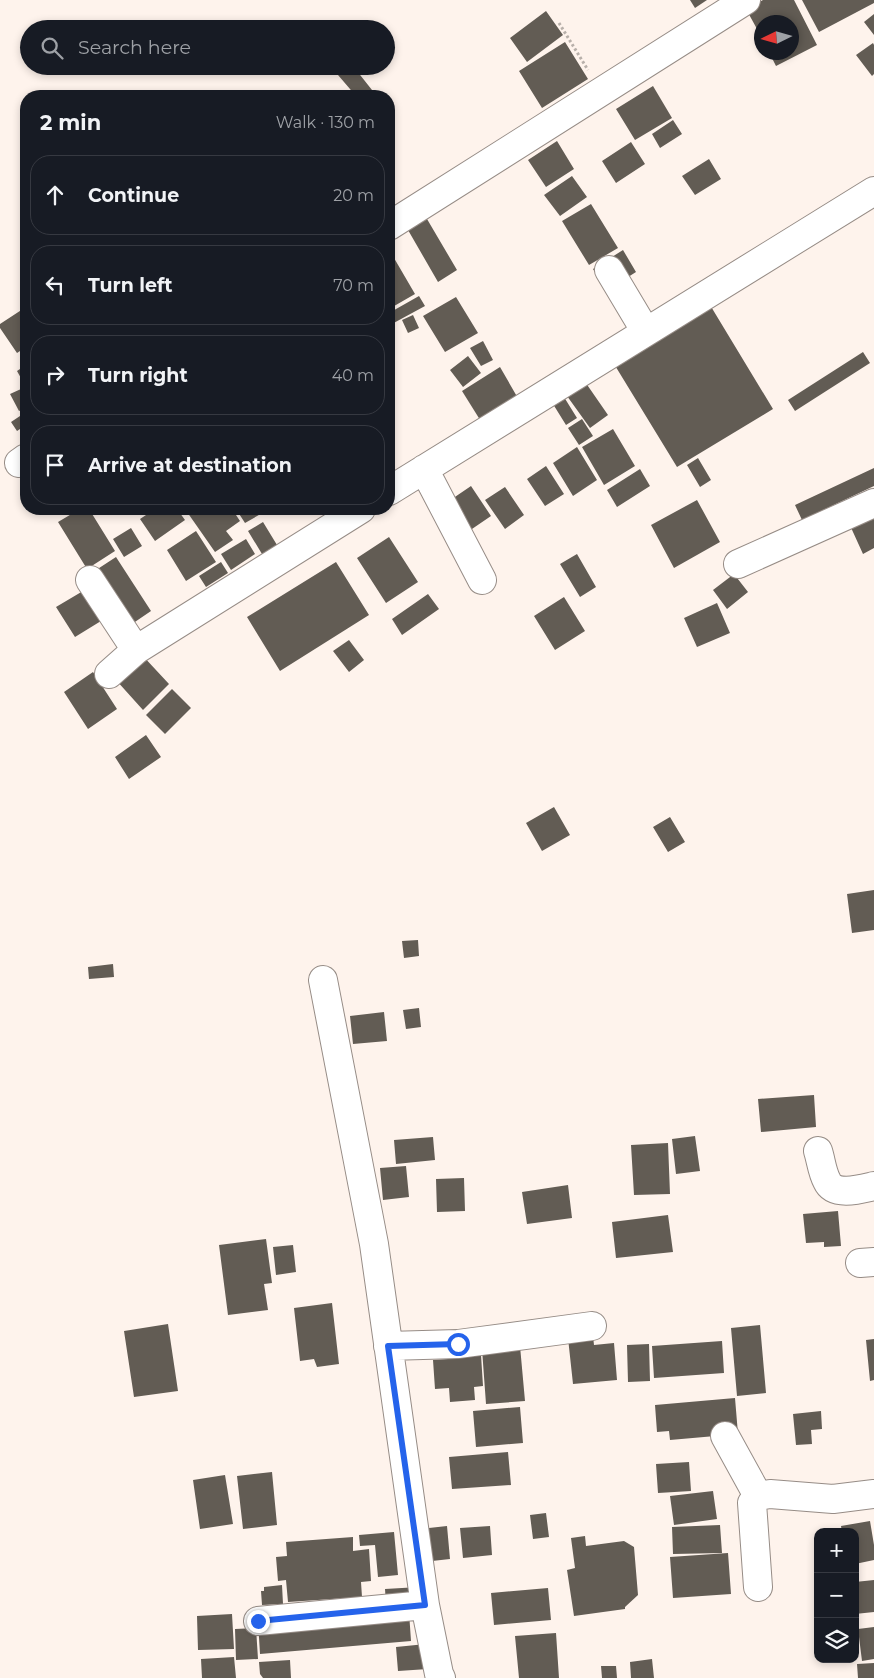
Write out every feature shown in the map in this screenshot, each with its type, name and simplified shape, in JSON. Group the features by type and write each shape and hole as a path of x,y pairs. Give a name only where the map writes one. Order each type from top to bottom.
{"street":[{"path":"395,218 601,92 746,0"},
{"path":"395,488 874,190"},
{"path":"609,270 646,332"},
{"path":"424,469 482,580"},
{"path":"738,564 874,502"},
{"path":"109,674 136,650 351,515"},
{"path":"90,580 136,650"},
{"path":"323,980 374,1244 425,1605 439,1674 442,1678"},
{"path":"818,1151 827,1183 836,1189 848,1190 874,1186"},
{"path":"388,1346 458,1344 592,1326"},
{"path":"725,1436 758,1496"},
{"path":"758,1587 752,1503 758,1496 770,1494 833,1499 874,1494"},
{"path":"258,1621 425,1605"}],"path":[{"path":"559,23 601,92"}],"building":[{"path":"690,0 707,0 695,8"},
{"path":"763,0 794,0 817,45 799,54 799,15 754,15 754,24 746,9"},
{"path":"802,0 874,0 874,3 819,32"},
{"path":"546,11 563,35 527,62 510,38"},
{"path":"874,14 874,35 864,22"},
{"path":"565,42 588,79 542,108 519,71"},
{"path":"873,43 874,74 872,76 856,55"},
{"path":"773,60 788,60 776,66"},
{"path":"338,75 360,75 372,90 351,90"},
{"path":"653,86 672,118 635,140 616,109"},
{"path":"673,120 682,134 660,148 652,134"},
{"path":"557,141 574,169 546,187 528,160"},
{"path":"631,142 645,164 616,183 602,161"},
{"path":"709,159 721,179 695,195 682,176"},
{"path":"572,176 587,197 560,216 544,195"},
{"path":"591,204 618,248 589,265 562,221"},
{"path":"427,219 457,270 438,282 408,230"},
{"path":"623,250 636,272 606,291 593,269"},
{"path":"395,260 415,294 395,306"},
{"path":"419,296 425,306 395,322 395,310"},
{"path":"456,297 478,333 445,352 423,316"},
{"path":"707,300 773,409 677,467 611,359"},
{"path":"20,311 20,351 17,353 0,328 0,324"},
{"path":"413,315 419,328 408,333 402,320"},
{"path":"483,341 493,360 481,366 470,348"},
{"path":"863,352 870,363 795,411 788,400"},
{"path":"468,356 481,373 463,387 450,370"},
{"path":"500,367 519,400 482,423 462,391"},
{"path":"581,376 608,415 590,428 562,389"},
{"path":"20,389 20,411 19,411 10,394"},
{"path":"559,389 577,418 566,425 548,396"},
{"path":"20,416 20,429 17,431 11,422"},
{"path":"582,419 593,436 579,445 568,428"},
{"path":"613,429 635,466 604,485 582,447"},
{"path":"577,447 597,480 573,496 553,463"},
{"path":"698,458 711,480 700,487 687,465"},
{"path":"546,466 564,494 545,506 527,479"},
{"path":"874,468 874,486 802,520 795,505"},
{"path":"640,469 650,486 617,507 607,490"},
{"path":"471,486 491,516 469,531 449,501"},
{"path":"505,487 524,515 505,529 485,500"},
{"path":"697,500 720,542 674,568 651,525"},
{"path":"70,515 93,515 115,551 87,569 58,522"},
{"path":"146,515 181,515 185,520 155,541 140,519"},
{"path":"189,515 236,515 240,521 226,531 233,540 215,552"},
{"path":"240,515 259,515 245,523"},
{"path":"874,515 874,548 863,554 848,521"},
{"path":"263,522 277,545 262,554 248,531"},
{"path":"131,528 142,546 124,557 113,539"},
{"path":"196,531 216,562 186,581 167,550"},
{"path":"389,537 418,582 386,603 357,558"},
{"path":"246,539 255,554 231,570 221,554"},
{"path":"577,554 596,587 580,597 560,564"},
{"path":"116,557 151,611 129,626 93,572"},
{"path":"221,562 228,573 206,587 199,576"},
{"path":"336,562 369,615 280,671 247,617"},
{"path":"734,574 748,592 727,609 713,590"},
{"path":"83,591 101,621 75,637 56,607"},
{"path":"428,594 439,609 402,635 392,619"},
{"path":"564,597 585,631 555,650 534,616"},
{"path":"717,603 730,633 697,647 684,618"},
{"path":"349,640 364,660 349,672 333,651"},
{"path":"142,655 169,684 143,710 116,680"},
{"path":"93,672 117,709 88,729 64,692"},
{"path":"172,689 191,708 165,734 146,715"},
{"path":"146,735 161,757 129,779 115,757"},
{"path":"554,807 570,835 542,851 526,823"},
{"path":"670,817 685,842 668,852 653,827"},
{"path":"874,890 874,930 852,933 847,894"},
{"path":"418,940 419,956 404,958 402,941"},
{"path":"113,964 114,977 89,979 88,967"},
{"path":"419,1008 421,1027 406,1029 403,1010"},
{"path":"384,1012 387,1041 353,1044 350,1016"},
{"path":"814,1095 816,1127 761,1132 758,1099"},
{"path":"695,1136 700,1171 676,1174 672,1139"},
{"path":"433,1137 435,1160 396,1164 394,1140"},
{"path":"668,1143 670,1194 634,1195 631,1145"},
{"path":"406,1166 409,1197 383,1200 380,1168"},
{"path":"464,1178 465,1211 437,1212 436,1179"},
{"path":"568,1185 572,1218 527,1224 522,1192"},
{"path":"838,1211 841,1246 824,1247 824,1242 806,1243 803,1214"},
{"path":"668,1215 673,1252 616,1258 612,1222"},
{"path":"266,1239 272,1283 264,1284 268,1310 228,1315 219,1245"},
{"path":"293,1245 296,1272 276,1275 273,1247"},
{"path":"332,1303 339,1364 317,1367 314,1359 300,1361 294,1308"},
{"path":"168,1324 178,1391 134,1397 124,1331"},
{"path":"760,1325 766,1393 737,1396 731,1328"},
{"path":"593,1336 594,1345 614,1343 617,1380 573,1384 568,1338"},
{"path":"874,1339 874,1380 870,1381 866,1340"},
{"path":"722,1341 724,1373 654,1378 652,1346"},
{"path":"649,1344 650,1381 628,1382 627,1345"},
{"path":"520,1346 525,1401 486,1404 482,1349"},
{"path":"447,1350 469,1356 481,1355 483,1386 474,1387 475,1400 450,1402 449,1388 435,1389 433,1360 448,1359"},
{"path":"735,1398 738,1434 670,1440 669,1431 657,1432 655,1405"},
{"path":"520,1407 523,1443 476,1447 473,1411"},
{"path":"821,1411 822,1429 811,1430 812,1444 796,1445 793,1414"},
{"path":"508,1452 511,1485 452,1489 449,1457"},
{"path":"689,1462 691,1491 658,1493 656,1464"},
{"path":"272,1472 277,1525 243,1529 237,1476"},
{"path":"225,1475 233,1524 200,1529 193,1480"},
{"path":"713,1491 717,1519 674,1525 670,1496"},
{"path":"546,1513 549,1537 533,1539 530,1515"},
{"path":"870,1521 874,1545 874,1560 859,1563 859,1528 841,1528 841,1526"},
{"path":"720,1525 722,1553 673,1554 672,1527"},
{"path":"447,1526 450,1559 423,1562 420,1529"},
{"path":"490,1526 492,1555 463,1558 460,1528"},
{"path":"394,1532 398,1575 378,1577 375,1545 360,1546 359,1535"},
{"path":"585,1536 586,1546 624,1541 634,1547 638,1595 625,1609 574,1616 567,1570 575,1568 571,1538"},
{"path":"353,1537 353,1551 369,1549 371,1581 361,1582 362,1597 288,1602 286,1580 278,1581 276,1557 287,1556 286,1542"},
{"path":"728,1553 731,1594 673,1598 670,1557"},
{"path":"874,1580 874,1612 859,1614 859,1582"},
{"path":"282,1585 283,1604 262,1605 261,1591 264,1591 264,1587"},
{"path":"419,1587 420,1601 386,1604 385,1589"},
{"path":"548,1588 551,1620 494,1625 491,1593"},
{"path":"409,1612 411,1641 260,1654 258,1621"},
{"path":"232,1614 234,1649 198,1650 197,1616"},
{"path":"874,1627 874,1659 862,1661 859,1629"},
{"path":"256,1628 258,1659 236,1660 235,1629"},
{"path":"556,1633 559,1678 519,1678 515,1636"},
{"path":"426,1644 428,1669 398,1671 396,1647"},
{"path":"234,1657 236,1678 202,1678 201,1659"},
{"path":"652,1659 654,1678 631,1678 630,1662"},
{"path":"290,1660 291,1678 263,1678 260,1674 259,1662"},
{"path":"874,1663 874,1678 858,1678 857,1664"},
{"path":"601,1666 616,1666 617,1678 602,1678"}],"route":[{"path":"258,1621 425,1605 388,1346 458,1344"}]}
